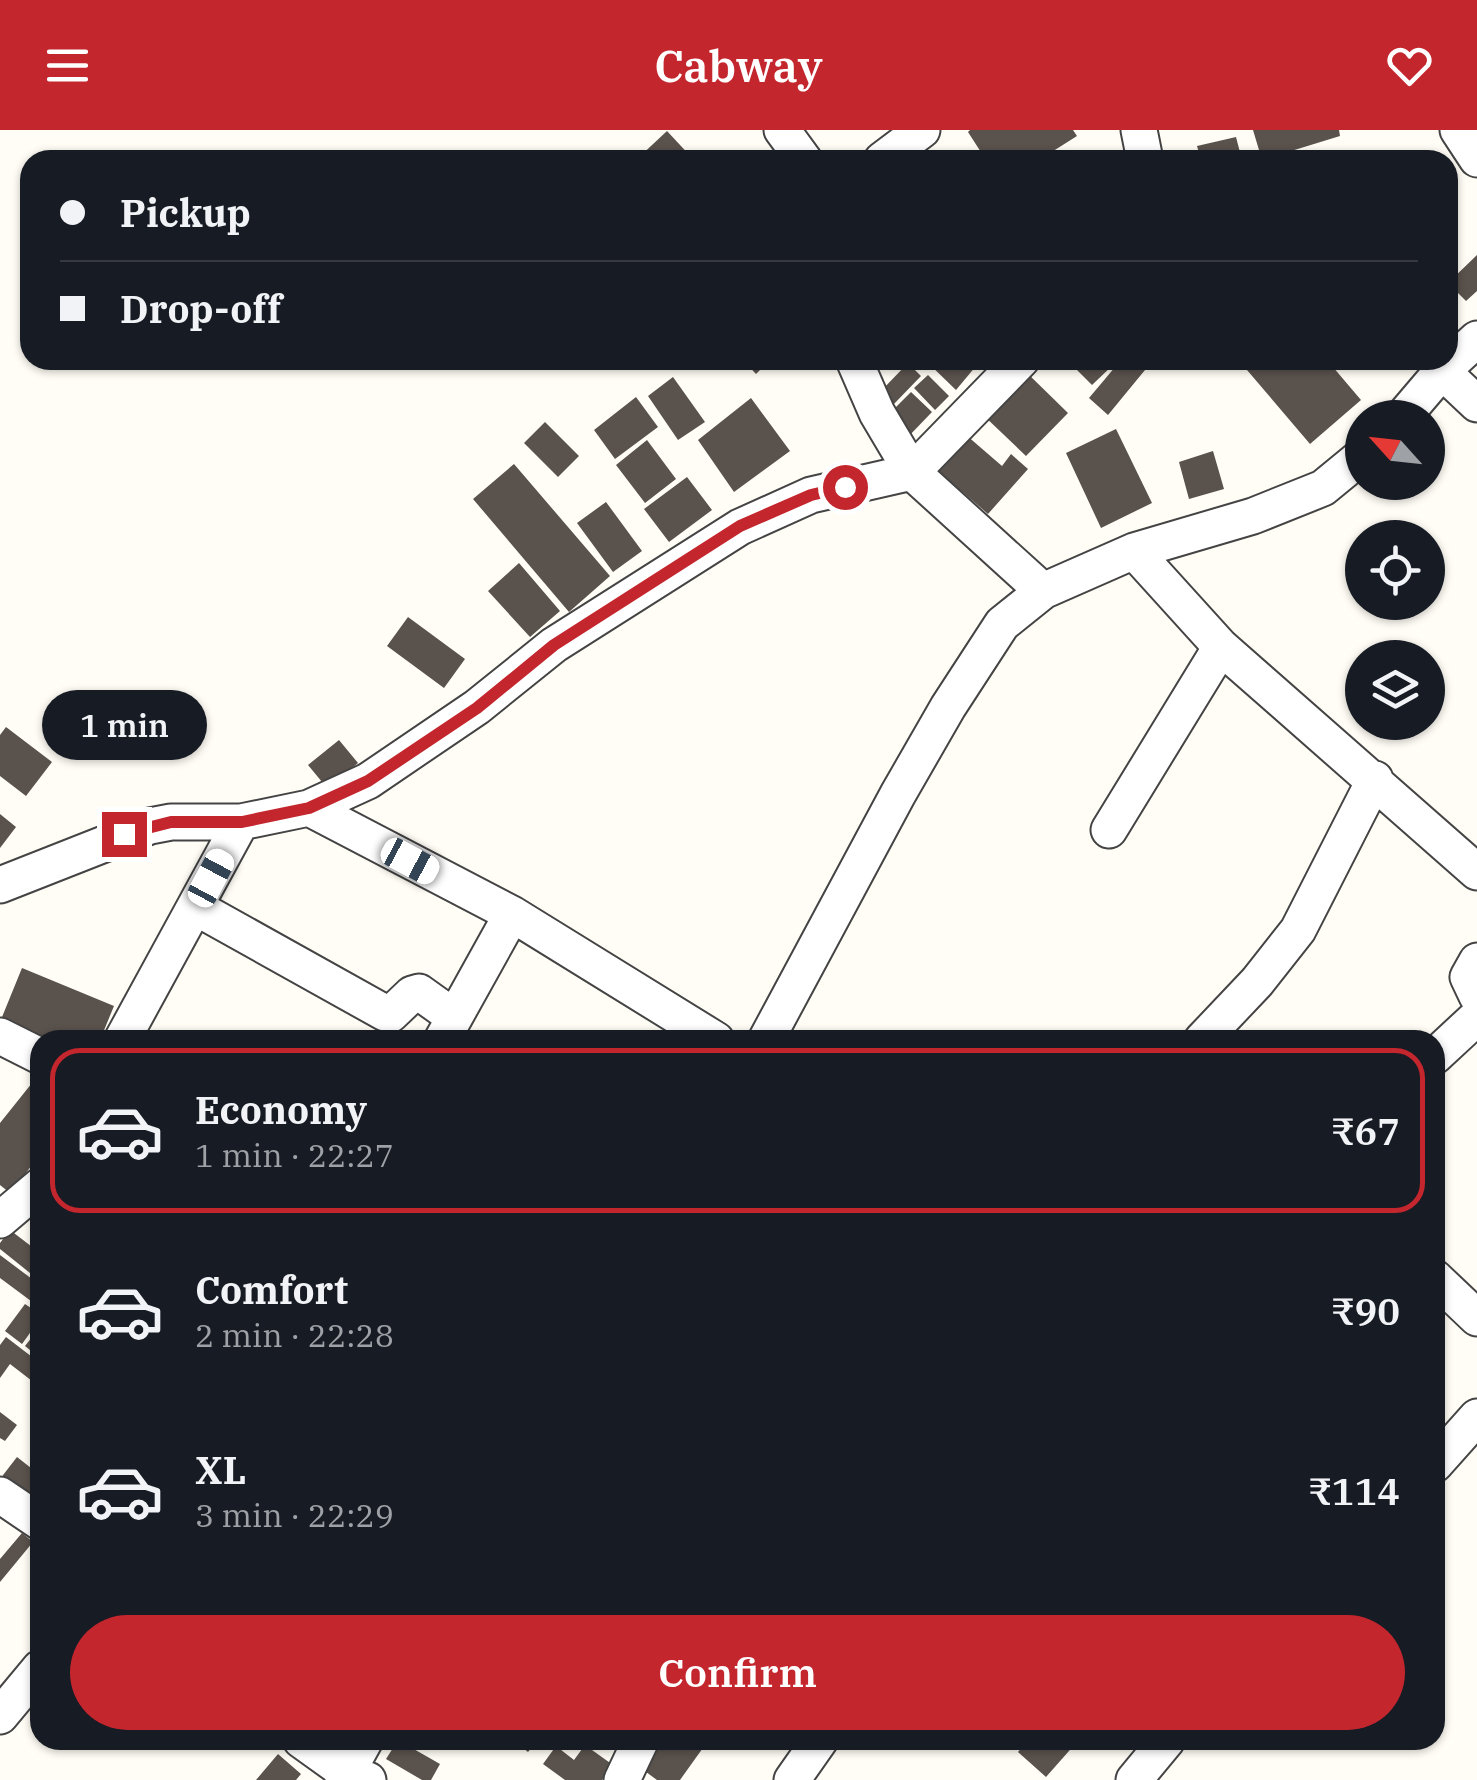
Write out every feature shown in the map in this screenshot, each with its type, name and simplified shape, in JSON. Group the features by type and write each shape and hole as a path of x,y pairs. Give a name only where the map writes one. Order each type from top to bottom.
{"street":[{"path":"895,150 922,130"},
{"path":"1458,130 1477,159"},
{"path":"1458,356 1477,339"},
{"path":"858,370 877,413 912,472 1043,591"},
{"path":"0,885 150,826 171,822 242,822 309,808 368,781 477,708 554,645 740,526 811,495 912,472 1011,370"},
{"path":"1417,400 1442,371 1477,404"},
{"path":"771,1030 948,707 1002,624 1043,591 1134,551 1252,516 1323,488 1345,470"},
{"path":"1134,551 1222,646 1477,872"},
{"path":"1109,830 1222,646"},
{"path":"1211,1030 1257,982 1298,930 1375,779"},
{"path":"309,808 512,914 700,1030"},
{"path":"127,1030 242,822"},
{"path":"195,906 385,1013 391,1014 419,992 448,1028 512,914"},
{"path":"1477,961 1468,977 1477,996"},
{"path":"1445,1047 1477,1017"},
{"path":"0,1036 30,1051"},
{"path":"0,1220 30,1194"},
{"path":"1445,1288 1477,1318"},
{"path":"1445,1453 1477,1417"},
{"path":"0,1494 30,1515"},
{"path":"0,1716 30,1680"},
{"path":"314,1750 353,1778 361,1750"},
{"path":"622,1780 637,1750"},
{"path":"792,1780 813,1750"},
{"path":"1134,1780 1158,1750"}],"building":[{"path":"1073,130 1077,136 1055,150 980,150 968,132"},
{"path":"1253,130 1339,130 1340,136 1294,150 1259,150"},
{"path":"667,131 685,150 647,150"},
{"path":"1236,137 1239,150 1198,150 1197,146"},
{"path":"1477,255 1477,291 1466,301 1458,293 1458,273"},
{"path":"901,370 915,370 921,376 893,405 880,392"},
{"path":"935,370 973,370 956,390"},
{"path":"1024,370 1068,413 1026,456 982,414"},
{"path":"1077,370 1108,370 1092,385"},
{"path":"1113,370 1145,370 1108,415 1089,398"},
{"path":"1247,370 1336,370 1361,400 1345,400 1345,414 1310,444"},
{"path":"928,375 949,396 935,410 914,388"},
{"path":"673,377 705,422 678,440 648,396"},
{"path":"911,392 932,412 907,438 886,417"},
{"path":"636,397 658,427 615,459 594,430"},
{"path":"751,398 790,451 734,492 698,440"},
{"path":"545,422 579,456 558,477 524,443"},
{"path":"958,428 1002,466 1011,454 1028,469 988,514 928,462"},
{"path":"1116,429 1152,503 1101,528 1066,453"},
{"path":"647,440 676,479 645,503 616,465"},
{"path":"1213,451 1224,489 1189,499 1179,462"},
{"path":"514,464 610,576 569,612 473,499"},
{"path":"687,477 712,510 669,542 644,509"},
{"path":"606,502 642,551 613,572 577,523"},
{"path":"519,563 560,611 530,637 488,591"},
{"path":"408,617 465,659 444,688 387,646"},
{"path":"6,727 52,762 26,796 0,776 0,735"},
{"path":"339,740 358,763 327,788 308,765"},
{"path":"0,814 16,827 0,848"},
{"path":"22,968 114,1006 104,1030 30,1030 30,1036 0,1022"},
{"path":"30,1086 30,1168 10,1193 0,1185 0,1123"},
{"path":"10,1230 30,1245 30,1273 0,1249"},
{"path":"0,1255 30,1278 30,1300 0,1278"},
{"path":"25,1304 30,1307 30,1333 22,1344 5,1331"},
{"path":"6,1337 30,1355 30,1379 10,1364 0,1378 0,1345"},
{"path":"0,1412 17,1425 5,1441 0,1438"},
{"path":"17,1457 30,1467 30,1506 0,1479"},
{"path":"22,1533 30,1540 30,1546 0,1582 0,1559"},
{"path":"392,1750 416,1750 440,1764 431,1780 422,1780 386,1759"},
{"path":"553,1750 561,1750 574,1760 581,1750 592,1750 613,1765 602,1780 565,1780 543,1764"},
{"path":"655,1750 701,1750 680,1780 657,1780 642,1769"},
{"path":"1020,1750 1070,1750 1046,1777"},
{"path":"278,1754 301,1774 296,1780 256,1780"}],"route":[{"path":"124,834 171,822 242,822 309,808 368,781 477,708 554,645 740,526 811,495 845,487"}]}
